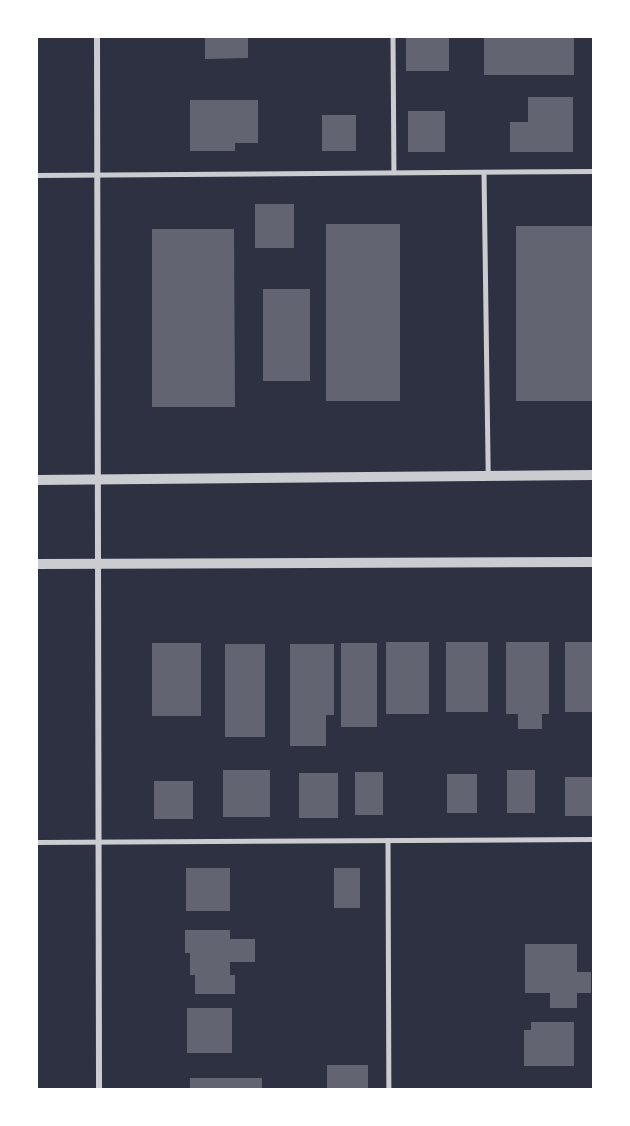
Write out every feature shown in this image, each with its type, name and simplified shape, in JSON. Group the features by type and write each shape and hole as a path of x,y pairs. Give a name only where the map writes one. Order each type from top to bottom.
{"street":[{"path":"97,36 99,1090"},
{"path":"36,480 594,475"},
{"path":"36,564 594,562"}],"lane":[{"path":"393,36 394,172"},
{"path":"36,175 594,171"},
{"path":"484,172 488,476"},
{"path":"36,842 594,838"},
{"path":"388,840 389,1090"}],"building":[{"path":"205,36 248,36 248,58 205,59"},
{"path":"406,36 449,36 449,71 406,71"},
{"path":"484,36 574,36 574,75 484,75"},
{"path":"528,97 573,97 573,152 510,152 510,122 528,122"},
{"path":"190,100 258,100 258,143 235,143 235,151 190,151"},
{"path":"408,111 445,111 445,152 408,152"},
{"path":"322,115 356,115 356,151 322,151"},
{"path":"255,204 294,204 294,248 255,248"},
{"path":"326,224 400,224 400,401 326,401"},
{"path":"516,226 594,226 594,401 516,401"},
{"path":"152,229 234,229 235,407 152,407"},
{"path":"263,289 310,289 310,381 263,381"},
{"path":"386,642 429,642 429,714 386,714"},
{"path":"446,642 488,642 488,712 446,712"},
{"path":"506,642 549,642 549,714 542,714 542,729 518,729 518,714 506,714"},
{"path":"565,642 594,642 594,712 565,712"},
{"path":"152,643 201,643 201,716 152,716"},
{"path":"341,643 377,643 377,727 341,727"},
{"path":"225,644 265,644 265,737 225,737"},
{"path":"290,644 334,644 334,715 326,715 326,746 290,746"},
{"path":"223,770 270,770 270,817 223,817"},
{"path":"507,770 535,770 535,813 507,813"},
{"path":"355,772 383,772 383,815 355,815"},
{"path":"299,773 338,773 338,818 299,818"},
{"path":"447,774 477,774 477,813 447,813"},
{"path":"565,777 594,777 594,816 565,816"},
{"path":"154,781 193,781 193,819 154,819"},
{"path":"186,868 230,868 230,911 186,911"},
{"path":"334,868 360,868 360,908 334,908"},
{"path":"185,930 230,930 230,939 255,939 255,962 230,962 230,975 235,975 235,994 195,994 195,975 190,975 190,953 185,953"},
{"path":"525,944 577,944 577,972 591,972 591,993 577,993 577,1008 550,1008 550,993 525,993"},
{"path":"187,1008 232,1008 232,1053 187,1053"},
{"path":"531,1022 574,1022 574,1066 524,1066 524,1030 531,1030"},
{"path":"327,1065 368,1065 368,1090 327,1090"},
{"path":"190,1078 262,1078 262,1090 190,1090"}]}
